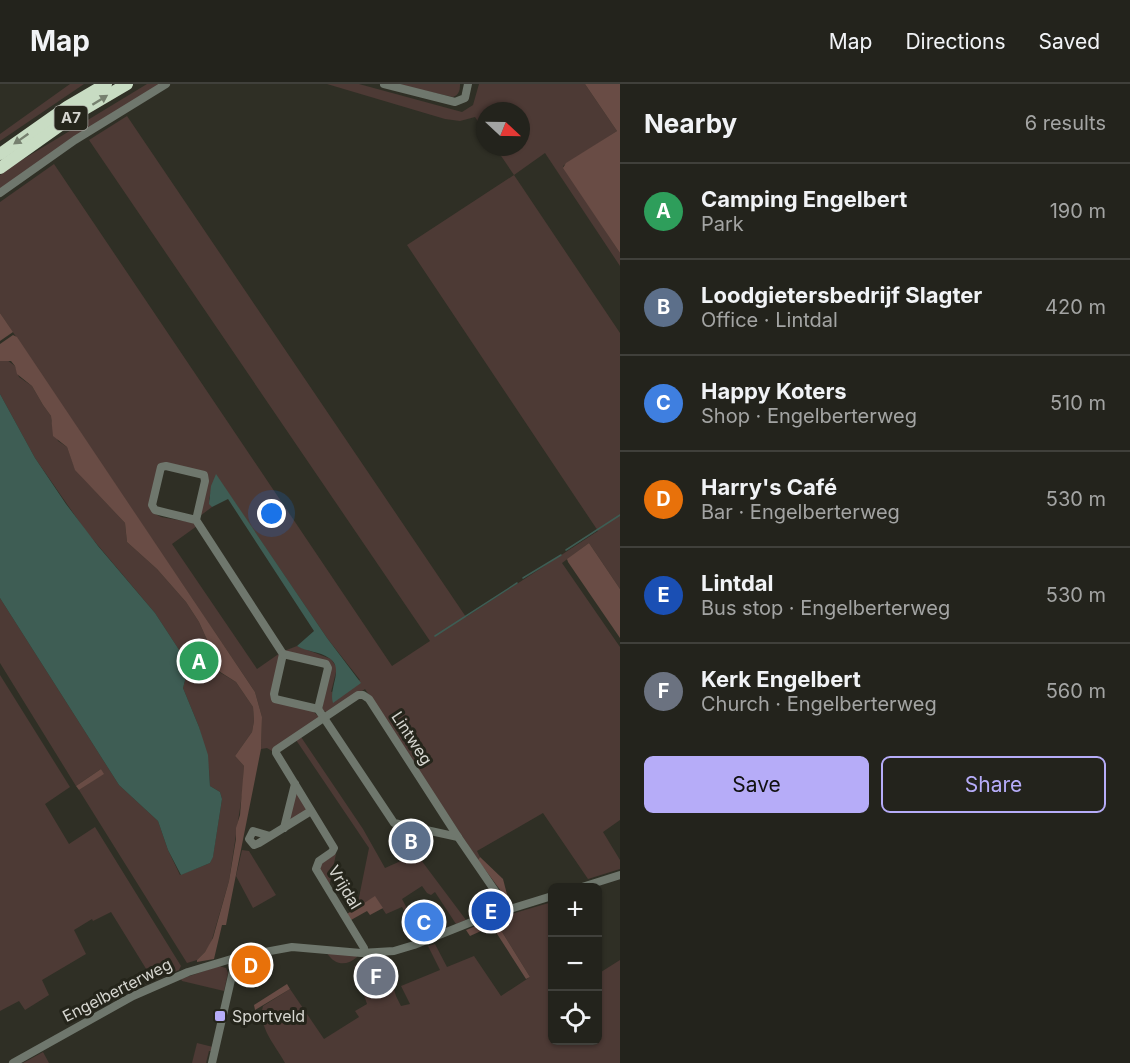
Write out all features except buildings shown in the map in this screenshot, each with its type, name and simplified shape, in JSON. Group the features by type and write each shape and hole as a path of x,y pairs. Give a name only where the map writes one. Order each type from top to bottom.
{"highway":[{"name":"A7","path":"0,154 67,107 105,84"},
{"name":"A7","path":"0,168 76,114 127,84"}],"street":[{"path":"0,193 75,140 166,84"},
{"path":"384,84 455,102 465,98 468,84"},
{"path":"455,102 461,96 462,84"},
{"path":"196,520 205,481 204,476 188,470 161,467 152,505 155,510 196,520 283,654 326,664 328,668 318,709"},
{"path":"283,654 274,694 275,699 318,709 394,823 458,837 508,910"},
{"name":"Lintweg","path":"324,718 358,695 363,694 369,699 458,837"},
{"name":"Vrijdal","path":"324,718 276,750 276,753 334,848 319,861 316,869 365,953"},
{"path":"284,828 295,784"},
{"path":"270,836 311,811"},
{"path":"595,883 620,875"},
{"name":"Engelberterweg","path":"14,1063 154,985 188,972 238,957 292,947 365,953 394,951 461,925 548,897"},
{"path":"212,1063 238,957"},
{"path":"225,961 233,971"}],"shaded area":[{"path":"70,84 84,84 0,141 0,134"},
{"path":"147,84 161,84 0,190 0,175 12,166"},
{"path":"327,84 359,84 462,112 473,105 479,84 585,84 617,131 563,166 620,253 620,266 545,153 514,175 501,156 530,156 530,102 476,102 476,118 460,121 445,119"},
{"path":"395,84 460,84 459,92 453,97"},
{"path":"585,84 620,84 620,253 563,168 566,163 617,131"},
{"path":"127,116 466,617 598,531 407,245 514,175 620,333 620,589 589,543 562,563 620,647 620,820 603,832 620,860 620,869 588,879 543,813 477,851 480,857 478,860 365,689 328,713 322,710 329,668 284,651 297,646 331,659 337,668 331,692 360,680 327,638 216,475 209,499 212,507 200,516 207,479 160,463 152,512 161,517 195,523 197,526 172,544 257,669 280,653 271,696 313,711 318,716 319,720 272,751 267,748 261,749 262,717 255,692 0,313 0,202 54,164 392,666 430,641 89,140"},
{"path":"0,313 13,332 0,341"},
{"path":"13,335 17,337 255,692 262,717 261,749 226,925 222,925 214,959 197,962 213,938 229,881 236,828 240,815 244,766 235,756 252,732 253,707 236,682 209,665 214,658 213,653 199,622 186,602 157,569 127,542 125,523 75,470 67,447 53,436 51,416 32,386 17,374 11,361 0,361 0,344"},
{"path":"7,360 15,366 19,377 32,386 51,416 58,441 67,447 74,466 125,523 127,542 157,569 186,602 199,622 213,653 214,657 209,666 236,682 253,707 252,732 235,756 244,766 243,788 229,881 211,943 197,960 187,963 79,790 103,774 101,769 76,786 0,663 0,598 119,785 158,821 180,875 210,863 222,799 220,792 210,786 209,770 199,727 183,688 189,665 155,613 85,530 35,458 0,394 0,361"},
{"path":"589,543 620,589 620,638 567,559"},
{"path":"0,675 70,787 45,804 69,844 95,827 181,966 179,970 153,980 111,912 93,921 92,919 74,930 86,954 42,980 49,995 25,1010 19,1001 0,1011"},
{"path":"301,737 363,829 385,868 412,856 421,860 466,920 456,924 435,892 431,895 422,886 402,899 423,939 421,940 402,907 386,914 375,897 357,907 369,848 296,740"},
{"path":"101,769 104,774 79,790 76,786"},
{"path":"296,791 308,810 288,821"},
{"path":"242,850 249,851 276,895 253,908 236,876"},
{"path":"336,854 329,887 320,871 320,864"},
{"path":"480,857 503,879 509,902 478,860"},
{"path":"375,896 383,908 370,915 367,911 351,920 347,914"},
{"path":"548,903 548,1045 602,1045 602,971 620,960 620,1063 285,1063 265,1028 263,1006 290,989 324,1039 359,1017 355,1011 367,1004 354,966 374,959 385,959 401,1006 410,1004 401,986 440,970 428,946 435,944 447,967 474,956 501,996 530,977 494,919"},
{"path":"494,919 530,977 526,979 492,926 470,936 466,930"},
{"path":"327,953 357,957 349,962 341,963"},
{"path":"219,966 226,968 228,973 224,991 181,979"},
{"path":"287,984 290,989 255,1010 254,1005"},
{"path":"197,1043 213,1047 212,1051 209,1051 206,1063 192,1063"},
{"path":"43,1052 49,1063 23,1063"}],"water":[{"path":"0,394 35,458 66,504 155,613 189,665 183,688 208,755 210,786 220,792 222,799 213,857 210,863 181,875 168,850 158,821 119,785 0,598"},
{"path":"216,474 327,638 361,683 333,703 336,673 334,662 325,656 297,646 314,631 228,499 212,507 209,504 211,486"}],"waterway":[{"path":"566,550 620,515"},
{"path":"523,578 561,555"},
{"path":"435,636 517,583"}],"place":[{"name":"Camping Engelbert","path":"199,661"},
{"name":"Loodgietersbedrijf Slagter","path":"411,841"},
{"name":"Lintdal","path":"491,911"},
{"name":"Happy Koters","path":"424,922"},
{"name":"Harry's Café","path":"251,965"},
{"name":"Kerk Engelbert","path":"376,976"},
{"name":"Sportveld","path":"220,1016"}]}
